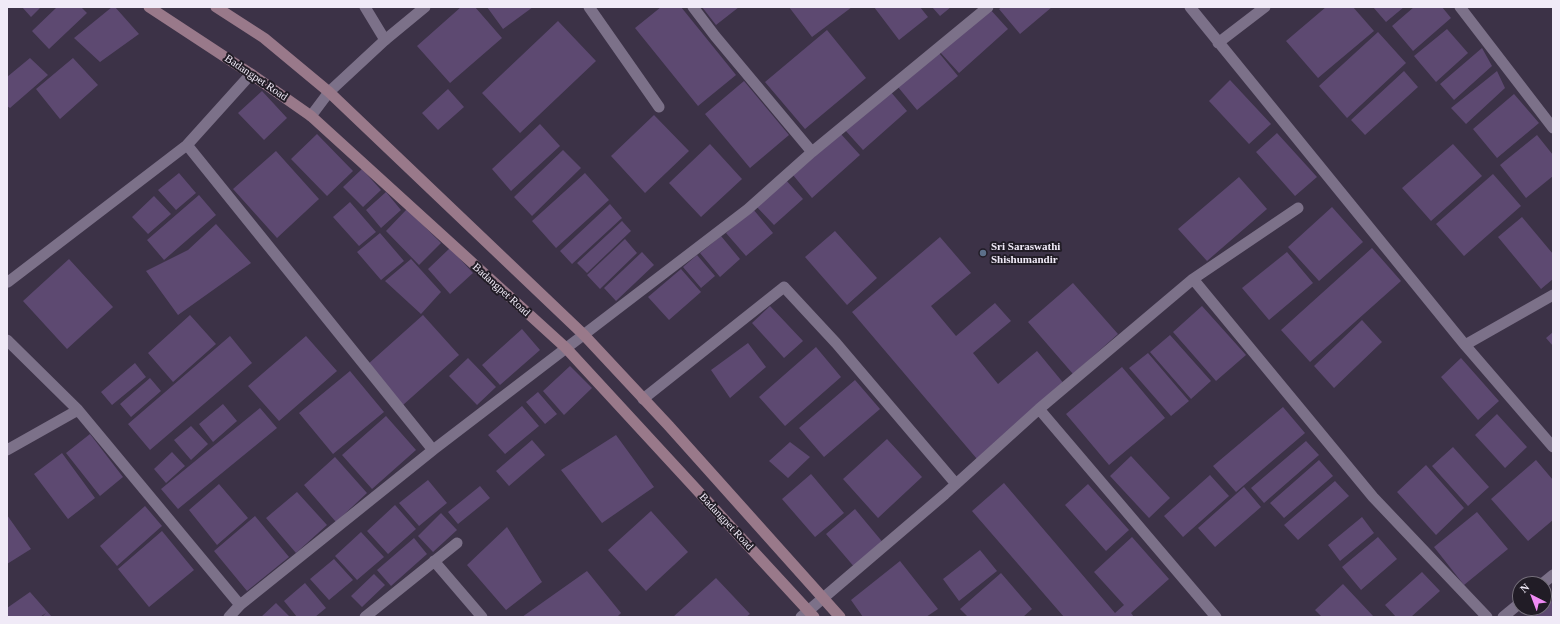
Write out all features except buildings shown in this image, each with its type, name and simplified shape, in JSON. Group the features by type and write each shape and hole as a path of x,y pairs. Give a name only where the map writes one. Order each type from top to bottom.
{"main road":[{"name":"Badangpet Road","path":"149,7 251,74 311,116 566,348 808,615"},
{"name":"Badangpet Road","path":"216,7 264,38 329,92 584,335 840,617"}],"street":[{"path":"365,7 385,40"},
{"path":"311,116 329,92 385,40 425,7"},
{"path":"589,7 659,107"},
{"path":"693,7 715,36 812,152"},
{"path":"229,617 240,605 433,450 748,209 812,152 988,7"},
{"path":"1190,7 1465,346 1553,447"},
{"path":"1218,43 1266,7"},
{"path":"1460,7 1553,128"},
{"path":"7,282 186,145 251,74"},
{"path":"186,145 433,450"},
{"path":"808,615 823,598 956,484 1039,409 1193,279 1298,208"},
{"path":"1193,279 1373,497 1487,617"},
{"path":"643,399 784,287 836,343 956,484"},
{"path":"1465,346 1553,296"},
{"path":"7,340 78,410 240,605"},
{"path":"1039,409 1216,617"},
{"path":"7,450 78,410"},
{"path":"365,617 457,543"},
{"path":"434,561 482,617"},
{"path":"1503,617 1512,610"}],"place":[{"name":"Sri Saraswathi Shishumandir","path":"983,253"}]}
